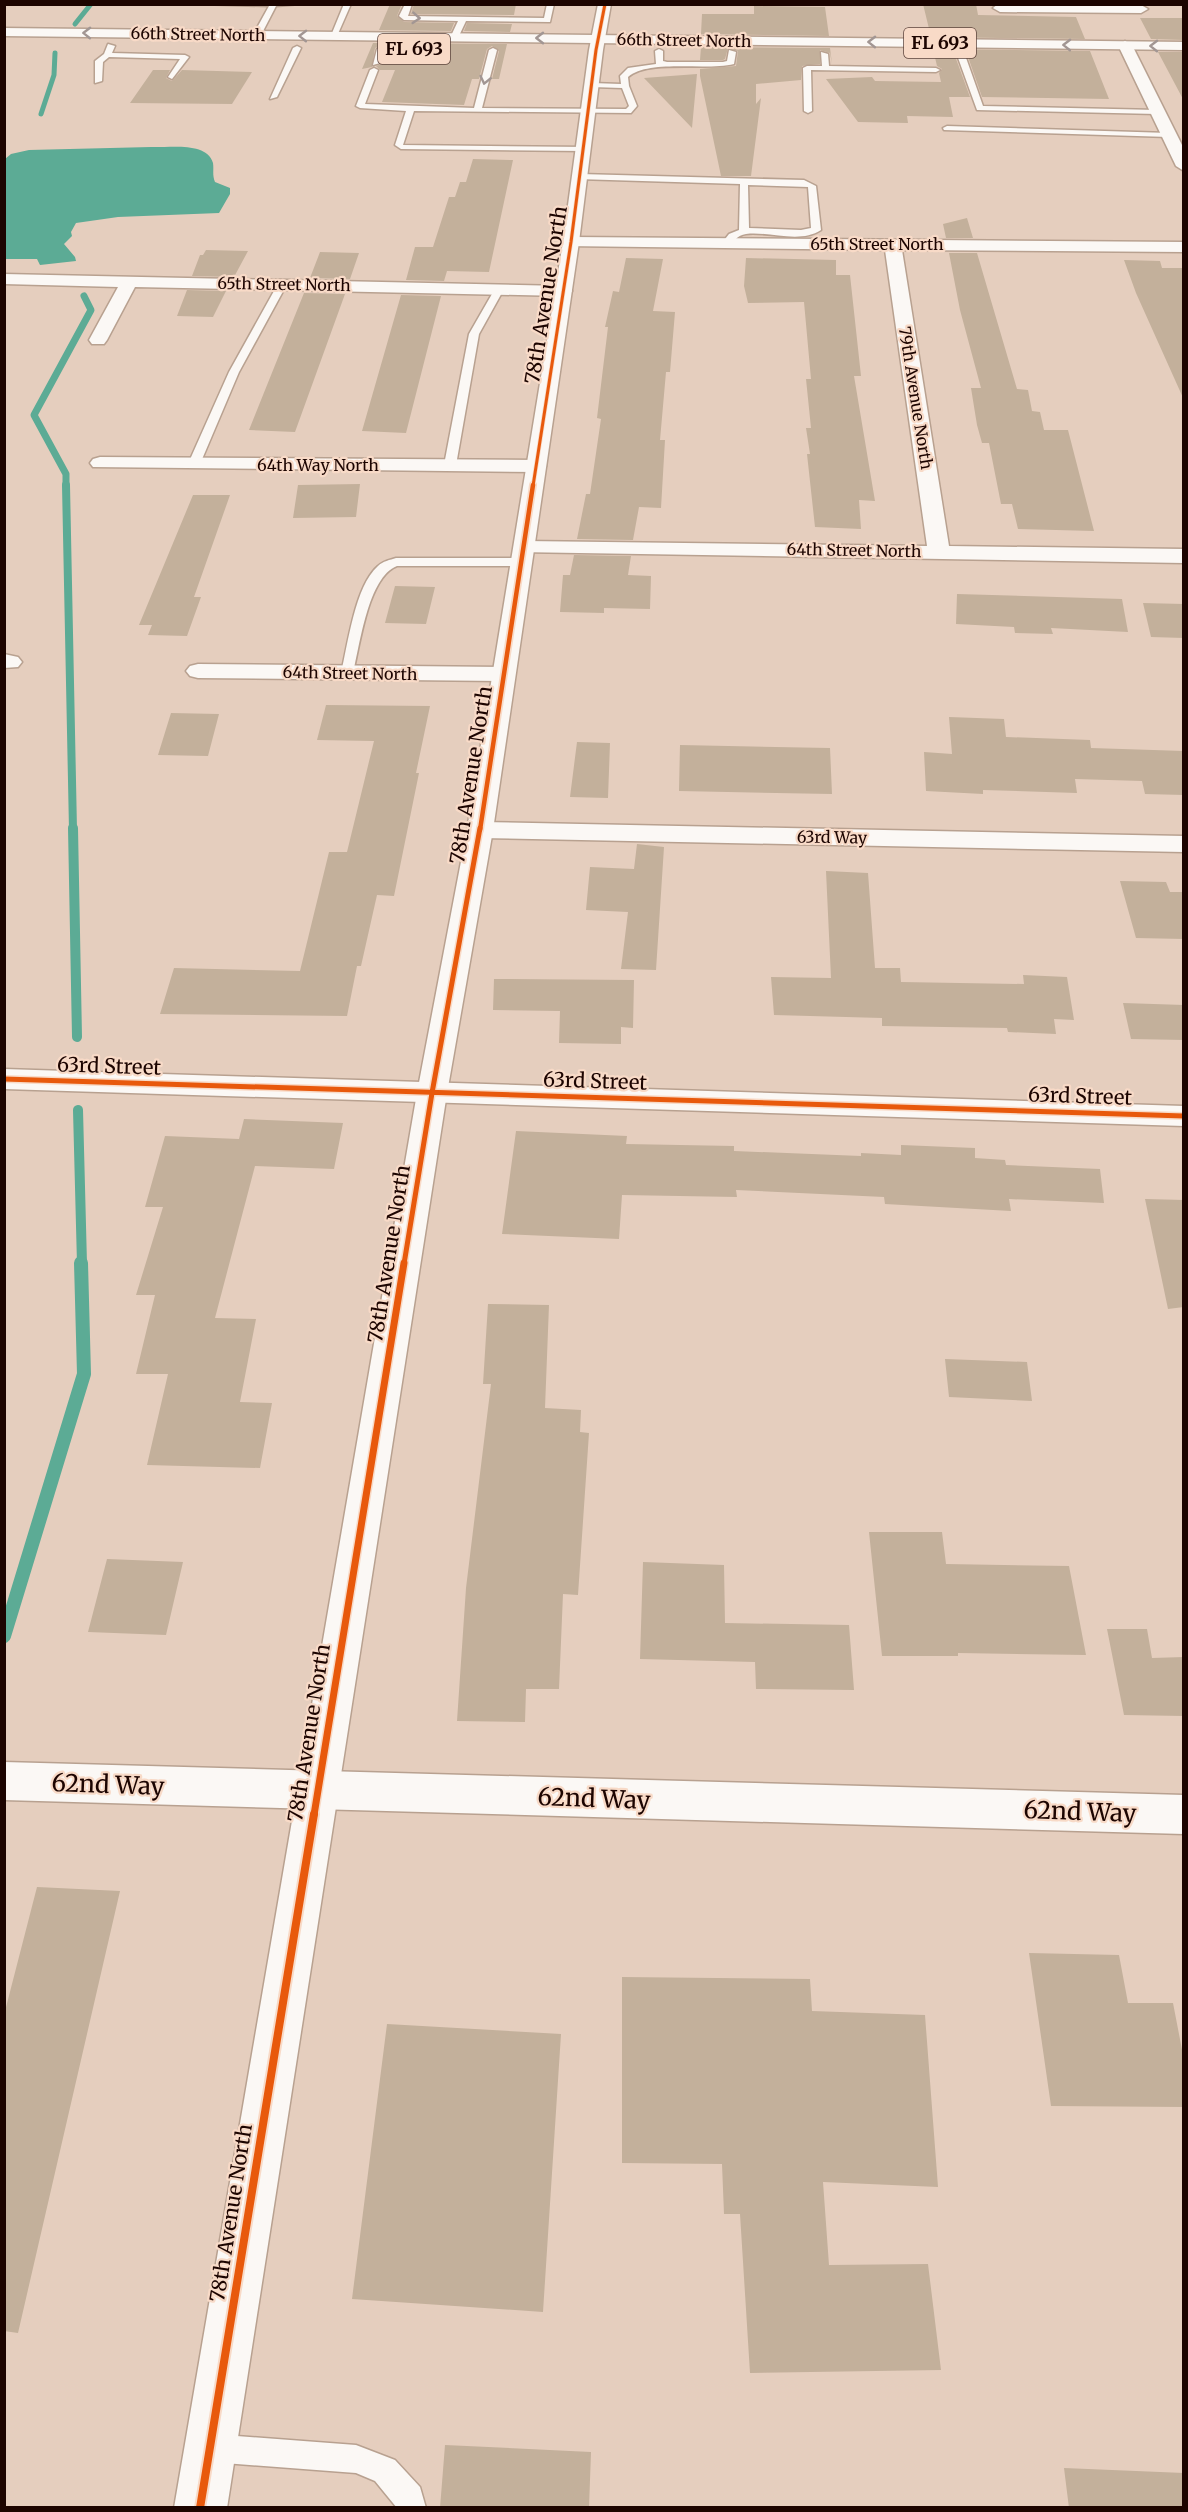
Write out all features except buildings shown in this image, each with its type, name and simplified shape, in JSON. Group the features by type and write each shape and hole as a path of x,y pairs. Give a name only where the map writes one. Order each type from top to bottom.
{"street":[{"name":"78th Avenue North","path":"200,2508 432,1093 480,831 571,242 605,4"},
{"path":"1005,24 1000,6 1142,10"},
{"name":"66th Street North","path":"4,32 454,38 598,45 1128,52 1184,58"},
{"name":"66th Street North","path":"4,45 109,51 297,48 493,50 598,45 663,57 732,52 961,55 1128,52 1184,46"},
{"path":"1128,52 1182,159"},
{"name":"65th Street North","path":"571,242 1184,247"},
{"name":"79th Avenue North","path":"893,244 939,551"},
{"name":"65th Street North","path":"4,279 563,291"},
{"path":"98,340 130,281"},
{"name":"64th Way North","path":"100,464 536,466"},
{"name":"64th Street North","path":"523,555 939,551 1184,556"},
{"name":"64th Street North","path":"198,671 503,674"},
{"name":"63rd Way","path":"480,831 1184,844"},
{"name":"63rd Street","path":"4,1079 1184,1116"},
{"name":"62nd Way","path":"4,1781 1184,1815"}],"lane":[{"path":"201,4 298,4"},
{"path":"333,36 348,4"},
{"path":"409,4 403,16 407,18 446,12"},
{"path":"429,10 446,12 463,19 547,20 551,4"},
{"path":"257,35 272,5"},
{"path":"454,38 463,19"},
{"path":"273,97 297,48"},
{"path":"381,49 360,106 477,110 590,98 625,86"},
{"path":"477,110 493,50"},
{"path":"98,81 99,61 109,51 185,57 172,77"},
{"path":"824,54 826,68"},
{"path":"961,55 980,108 1157,112"},
{"path":"590,98 628,111 633,106 625,86 624,76 631,70 663,57"},
{"path":"808,111 807,68 936,70"},
{"path":"411,109 399,145 401,147 582,163 744,182 804,183 812,186 816,230 801,233 744,231 732,236 727,243"},
{"path":"947,128 1169,135"},
{"path":"744,182 744,231"},
{"path":"194,464 217,408 257,325 282,284"},
{"path":"450,465 474,334 499,289"},
{"path":"347,673 369,588 386,565 396,562 523,555"},
{"path":"209,2448 356,2459 385,2470 410,2496 412,2508"}],"water":[{"path":"177,147 203,151 213,163 215,182 230,188 230,194 219,213 118,217 76,223 71,232 72,236 64,244 76,261 40,265 37,259 5,259 5,159 11,154 29,150"}],"waterway":[{"path":"75,24 91,4"},
{"path":"41,114 54,75 55,53"},
{"path":"66,485 66,474 34,415 91,310 84,296"},
{"path":"66,485 73,830"},
{"path":"73,828 77,1037"},
{"path":"78,1110 82,1264"},
{"path":"4,1636 84,1374 81,1263"}],"cycle path":[{"path":"200,2508 432,1093 480,830 571,242 596,50 605,4"},
{"path":"4,1079 1184,1116"}]}
